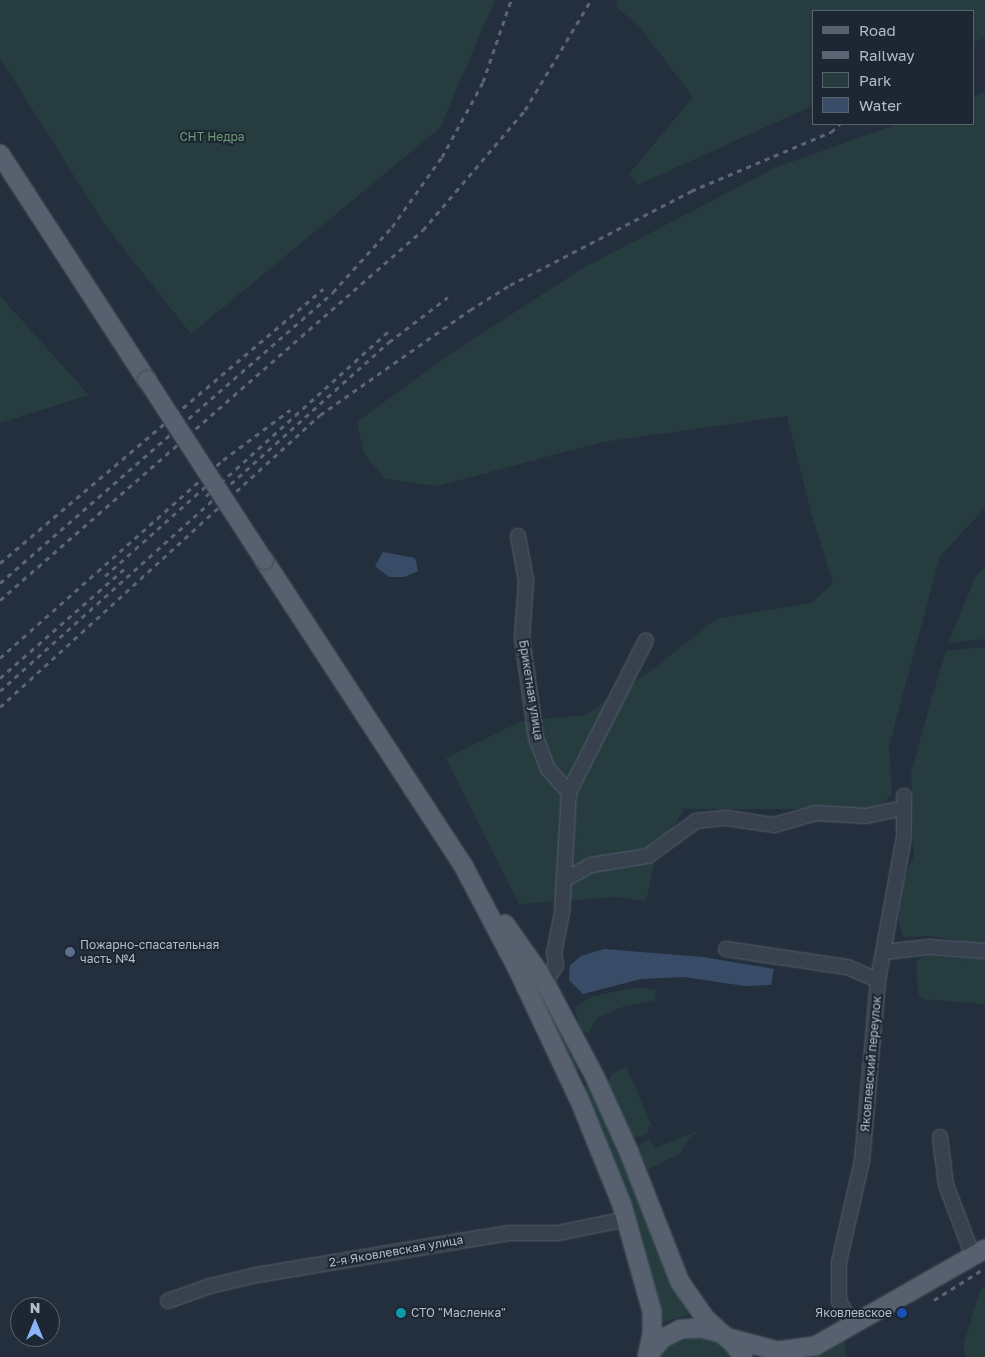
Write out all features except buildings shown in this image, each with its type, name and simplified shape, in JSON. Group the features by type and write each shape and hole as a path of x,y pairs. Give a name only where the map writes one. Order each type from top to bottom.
{"main road":[{"path":"0,154 464,867 545,982 623,1138 680,1282 700,1312 744,1357"},
{"path":"464,867 495,922 605,1157 627,1219 652,1312 652,1334 647,1357"},
{"path":"798,1357 979,1253"},
{"path":"647,1357 663,1338 681,1329 702,1328 778,1351 805,1349 826,1342"}],"street":[{"name":"Брикетная улица","path":"518,536 526,581 522,638 536,738 548,769 569,792"},
{"path":"545,982 556,966 554,953 566,879 569,792 646,640"},
{"name":"Яковлевский переулок","path":"566,879 591,865 648,856 696,821 727,818 774,824 816,813 866,816 904,802 904,837 885,952 878,980 862,1161 839,1262 839,1301 853,1327"},
{"path":"885,952 929,947 985,951"},
{"path":"726,949 847,967 878,980"},
{"path":"940,1137 946,1185 979,1253"},
{"name":"2-я Яковлевская улица","path":"168,1301 210,1286 257,1275 510,1233 558,1233 627,1219"}],"green space":[{"name":"СНТ Недра","path":"0,0 495,0 440,128 191,334 105,225 0,58"},
{"path":"618,0 985,0 985,38 975,42 975,10 812,10 812,106 638,185 629,174 693,97 639,26 615,6"},
{"path":"985,92 985,508 940,556 889,746 892,795 876,809 684,809 654,863 646,901 616,897 519,904 446,758 522,721 585,715 656,667 716,619 811,603 833,583 810,509 787,416 602,442 438,486 385,479 364,454 357,422 446,357 583,268 777,167 894,125 975,125 975,96"},
{"path":"0,296 89,395 0,423"},
{"path":"985,566 985,639 948,643 976,576"},
{"path":"985,647 985,945 931,936 904,937 898,922 904,879 914,856 911,773 933,693 946,651"},
{"path":"926,956 985,959 985,1004 922,999 918,993 916,962"},
{"path":"525,961 581,1067 579,1069 574,1070 521,963"},
{"path":"638,987 656,990 655,1000 622,1007 597,1018 589,1033 580,1030 575,1007 593,996"},
{"path":"626,1066 653,1128 649,1126 647,1134 633,1138 608,1082 612,1074"},
{"path":"590,1085 694,1313 661,1323 583,1089"},
{"path":"700,1130 688,1139 680,1154 648,1169 638,1147 649,1139 655,1148"},
{"path":"985,1287 985,1357 966,1357 963,1346 980,1290"},
{"path":"700,1336 722,1344 734,1357 657,1357 668,1345 683,1337"},
{"path":"844,1338 846,1357 810,1357"}],"water":[{"path":"383,552 415,558 418,571 404,577 389,577 375,566"},
{"path":"604,949 703,957 774,969 771,985 745,986 684,977 641,979 583,994 569,980 570,965 581,956"}],"railway":[{"path":"0,583 333,292 392,227 442,157 483,82 511,0"},
{"path":"0,600 423,230 525,110 591,0"},
{"path":"0,707 320,415 470,310 510,285 691,191 831,132 839,125"},
{"path":"0,563 323,289"},
{"path":"0,691 389,342 448,297"},
{"path":"206,496 391,329"},
{"path":"0,658 223,460 290,410"},
{"path":"105,576 215,478"},
{"path":"0,678 124,569"},
{"path":"934,1300 985,1268"}],"place":[{"name":"Пожарно-спасательная часть №4","path":"70,952"},
{"name":"СТО \"Масленка\"","path":"401,1313"},
{"name":"Яковлевское","path":"902,1313"}]}
